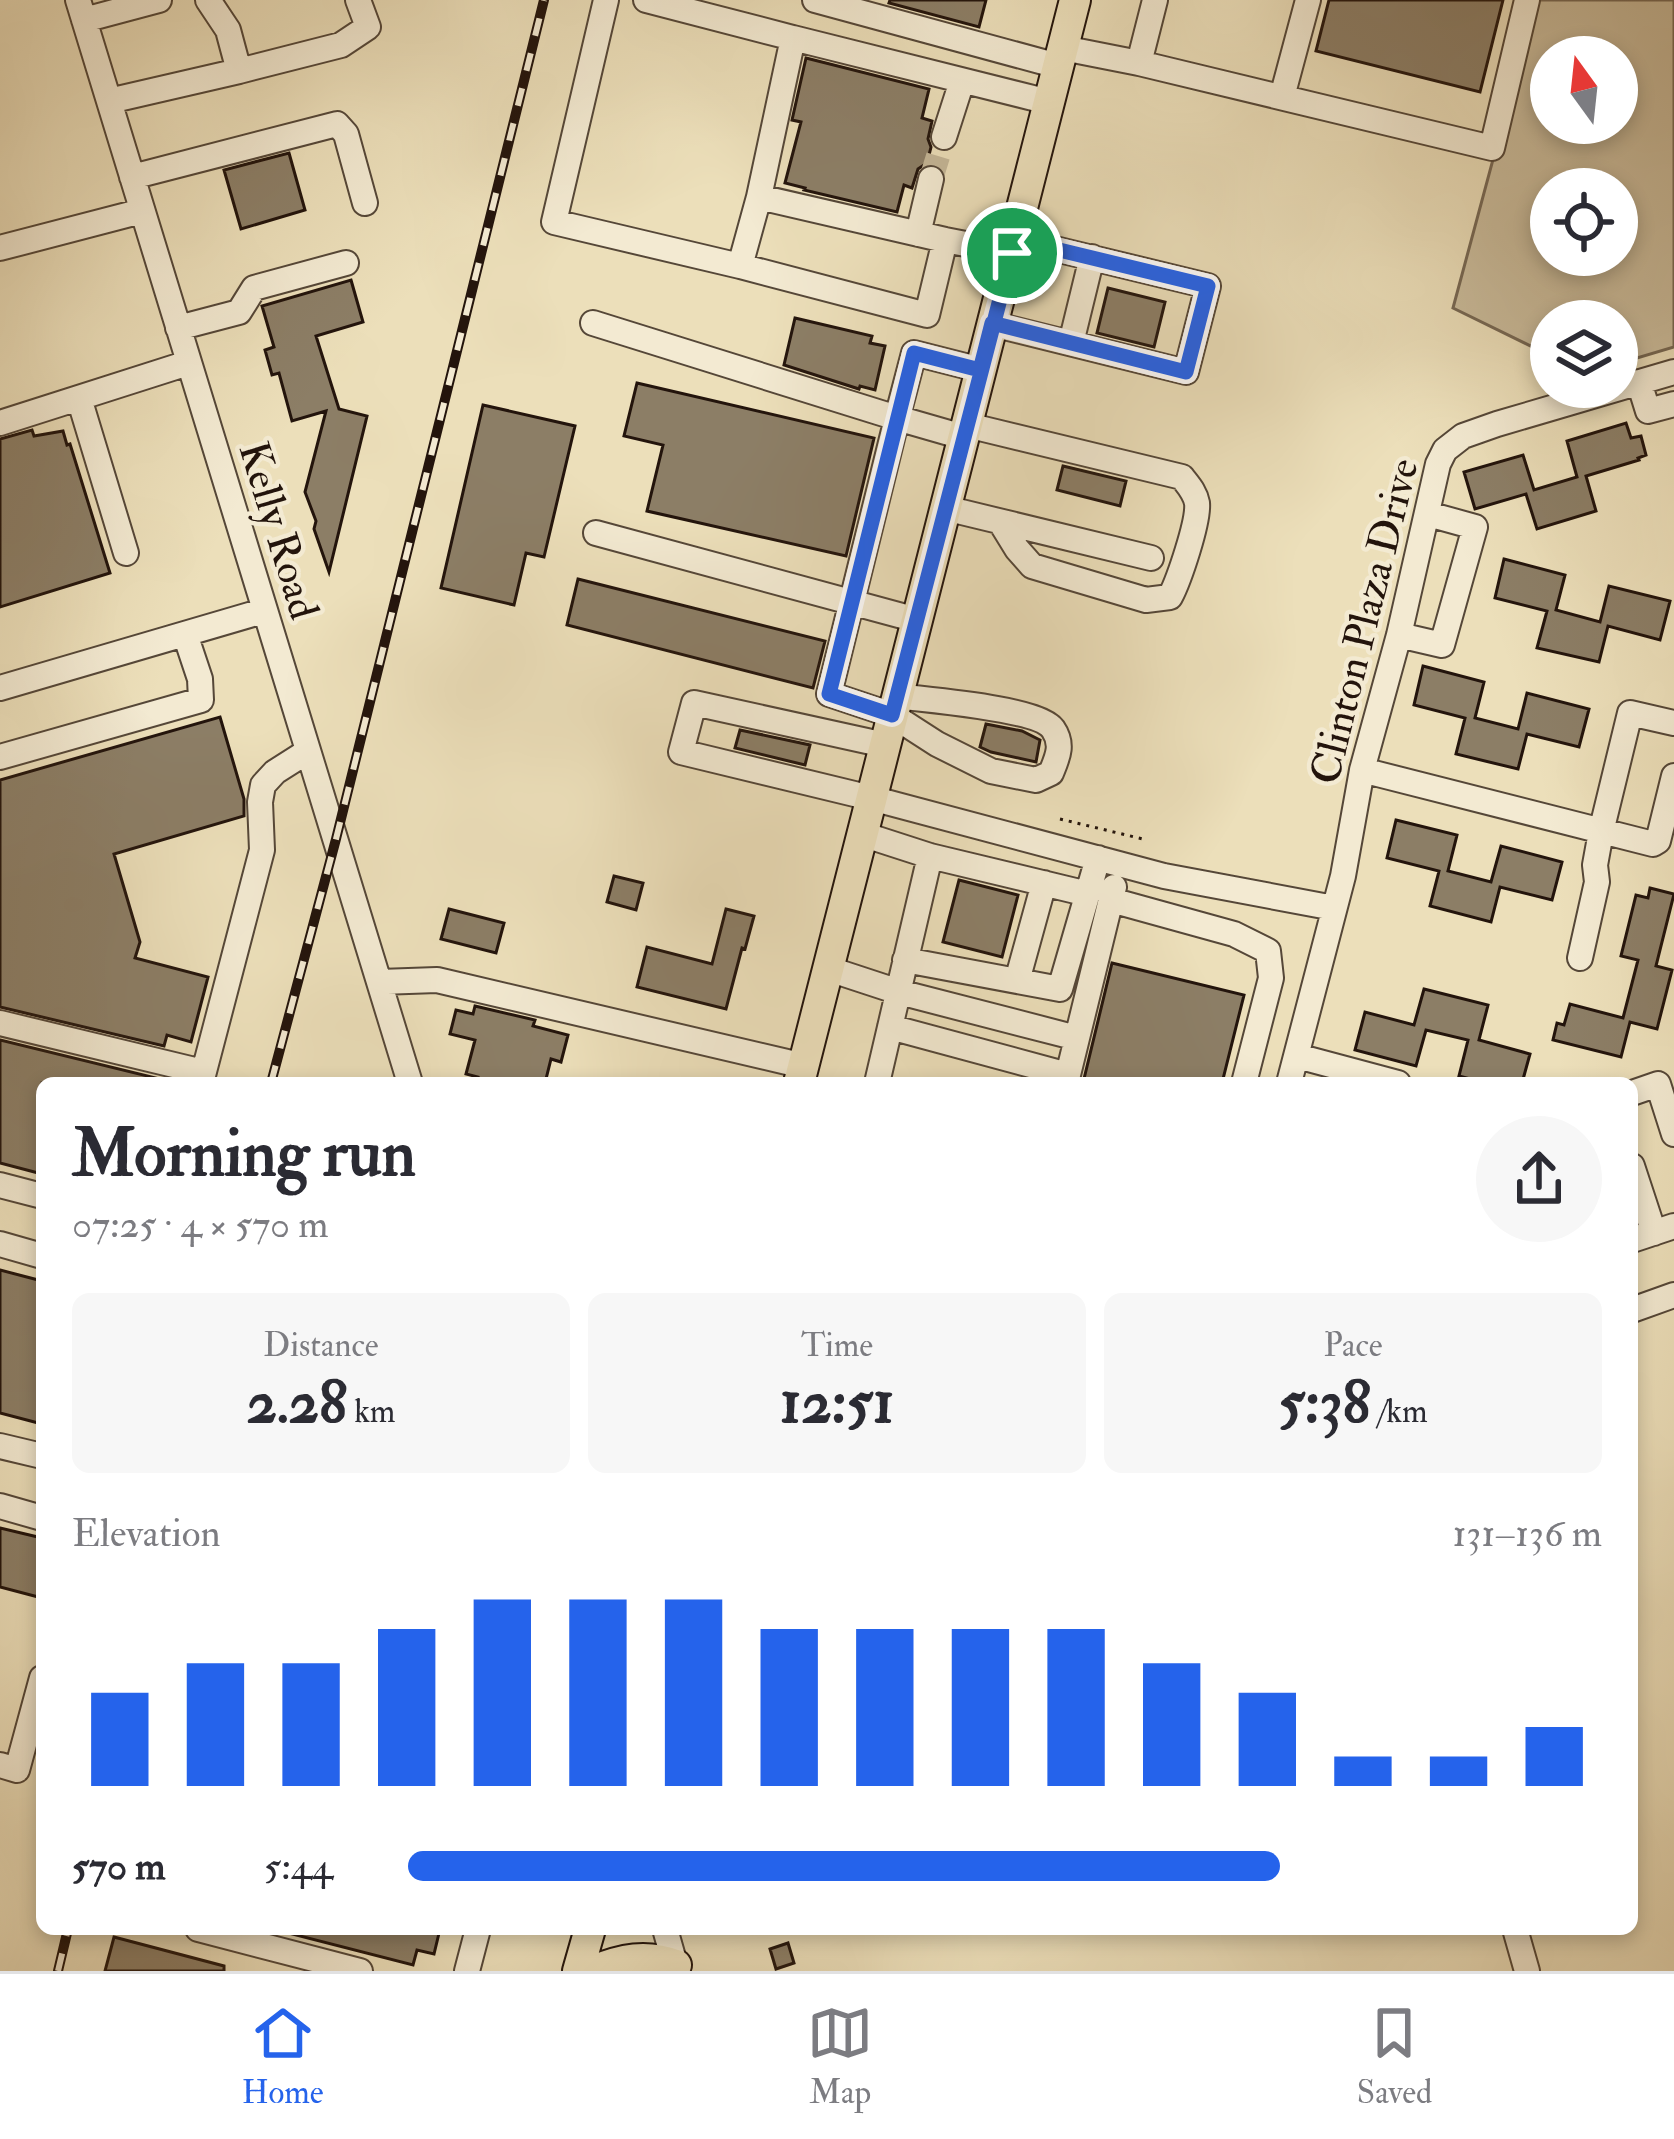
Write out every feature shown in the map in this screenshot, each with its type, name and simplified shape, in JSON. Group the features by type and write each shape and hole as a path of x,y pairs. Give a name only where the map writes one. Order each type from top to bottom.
{"main road":[{"path":"801,1075 1075,0"},
{"path":"578,1971 588,1935"},
{"path":"592,1971 641,1957 660,1959 677,1968"}],"street":[{"path":"81,10 159,0"},
{"path":"208,0 228,30 238,71"},
{"path":"109,101 341,45 368,27 358,0"},
{"path":"606,0 554,221 927,315 945,240"},
{"path":"646,0 1049,102"},
{"path":"815,0 1061,57 1139,63 1492,148 1527,0"},
{"path":"1139,63 1155,0"},
{"path":"1282,98 1308,0"},
{"name":"Kelly Road","path":"81,10 408,1077"},
{"path":"740,266 794,38"},
{"path":"944,136 962,81"},
{"path":"132,177 337,124 346,134 365,203"},
{"path":"918,234 931,179"},
{"path":"759,196 1012,253 1051,248 1092,256 1208,286 1186,372 992,323"},
{"path":"0,248 142,211"},
{"path":"1071,343 1092,256"},
{"path":"178,328 238,312 254,288 346,263"},
{"path":"593,322 897,418 1182,477 1198,506 1179,580 1170,597 1146,600 1032,566 1001,523"},
{"path":"980,370 914,353 829,694 891,719 991,771 1036,780 1051,773 1060,748 1054,730 1042,719 1005,710 891,719 694,703 681,752 1164,876 1334,908"},
{"path":"0,423 188,363"},
{"name":"Clinton Plaza Drive","path":"1291,1077 1343,876 1362,770 1438,464 1453,442 1497,424 1674,371"},
{"path":"1639,382 1648,411 1674,404"},
{"path":"79,398 126,553"},
{"path":"945,508 1150,558"},
{"path":"1399,635 1442,645 1475,527 1428,514"},
{"path":"596,533 916,620"},
{"path":"0,688 263,611"},
{"path":"0,757 200,700 200,679 185,634"},
{"path":"1580,958 1597,882 1600,832 1630,712 1674,723"},
{"path":"202,1077 262,850 263,785 308,752"},
{"path":"1362,770 1653,844 1658,841 1674,776"},
{"path":"862,834 1234,934 1268,951 1271,978 1246,1077"},
{"path":"878,1077 930,856"},
{"path":"1067,1077 1109,861"},
{"path":"1016,981 1045,883"},
{"path":"905,960 1060,989 1100,897"},
{"path":"829,969 1077,1038"},
{"path":"380,982 436,980 801,1075"},
{"path":"0,1023 198,1077"},
{"path":"890,1027 1060,1077"},
{"path":"1297,1056 1363,1077"},
{"path":"1638,1092 1658,1084 1674,1135"},
{"path":"0,1184 36,1194"},
{"path":"1638,1185 1653,1233"},
{"path":"0,1244 36,1254"},
{"path":"1638,1308 1674,1295"},
{"path":"0,1445 36,1454"},
{"path":"0,1506 36,1516"},
{"path":"0,1766 17,1770 36,1700"},
{"path":"221,1935 360,1971"},
{"path":"467,1971 476,1935"},
{"path":"667,1935 677,1968"},
{"path":"1517,1935 1527,1971"}],"path":[{"path":"1060,819 1147,841"}],"shaded area":[{"path":"1536,0 1674,0 1674,347 1638,358 1638,300 1530,300 1530,346 1453,308"}],"building":[{"path":"890,0 986,0 979,27"},
{"path":"1329,0 1503,0 1480,92 1316,51"},
{"path":"806,58 929,89 922,118 932,121 927,163 918,169 912,188 904,185 897,212 785,183 801,122 792,120"},
{"path":"289,153 305,210 241,229 224,170"},
{"path":"351,280 363,322 316,336 339,409 367,416 329,572 305,492 326,411 292,421 279,373 272,375 265,350 274,347 262,306"},
{"path":"1108,288 1165,302 1154,347 1097,333"},
{"path":"795,318 872,336 870,343 885,346 875,390 784,365"},
{"path":"637,383 874,438 846,556 647,511 663,445 624,436"},
{"path":"483,405 575,426 544,557 526,553 514,605 441,588"},
{"path":"1626,423 1631,438 1641,436 1646,455 1586,476 1596,511 1537,529 1526,494 1475,509 1464,472 1523,455 1534,490 1577,477 1567,441"},
{"path":"32,430 34,436 63,431 110,573 0,607 0,439"},
{"path":"1063,466 1126,481 1120,506 1057,490"},
{"path":"1504,559 1565,575 1556,610 1600,622 1609,586 1670,601 1660,640 1608,626 1599,662 1537,648 1547,611 1495,598"},
{"path":"578,579 825,641 813,688 567,625"},
{"path":"1423,666 1484,682 1475,718 1518,729 1527,693 1589,709 1579,747 1527,734 1518,769 1456,754 1465,718 1414,705"},
{"path":"220,717 244,799 244,816 114,854 140,942 135,958 208,977 191,1042 167,1035 164,1046 0,1007 0,780"},
{"path":"986,724 1040,740 1036,762 980,747"},
{"path":"740,730 810,745 805,765 735,748"},
{"path":"1396,820 1457,835 1448,871 1491,882 1501,846 1562,862 1552,900 1500,887 1491,922 1430,906 1439,871 1387,858"},
{"path":"614,876 643,883 636,910 607,902"},
{"path":"959,880 1018,895 1002,957 943,942"},
{"path":"1650,888 1674,894 1656,966 1672,970 1657,1029 1630,1022 1621,1057 1553,1040 1557,1023 1564,1025 1570,1004 1623,1018 1638,960 1621,956 1636,895 1648,898"},
{"path":"449,909 504,923 496,953 441,939"},
{"path":"726,909 754,916 726,1009 637,987 647,947 712,964"},
{"path":"1112,963 1244,995 1224,1077 1084,1077"},
{"path":"1424,989 1488,1005 1479,1040 1530,1054 1524,1077 1459,1076 1468,1040 1426,1030 1416,1066 1355,1050 1365,1012 1414,1025"},
{"path":"475,1006 535,1020 533,1026 568,1035 561,1062 551,1059 546,1077 466,1074 475,1040 450,1034 456,1010 473,1014"},
{"path":"0,1040 152,1077 36,1077 36,1172 0,1163"},
{"path":"0,1270 36,1279 36,1422 0,1413"},
{"path":"0,1528 36,1537 36,1596 0,1587"},
{"path":"296,1935 439,1935 434,1954 417,1950 413,1965"},
{"path":"114,1937 224,1966 224,1971 105,1971"},
{"path":"788,1943 794,1963 776,1969 770,1949"}],"tunnel":[{"path":"931,179 944,137"}],"railway":[{"path":"273,1077 544,0"},
{"path":"58,1971 67,1935"}],"route":[{"path":"1012,253 992,323 892,715 829,694 914,353 980,370 992,323 1186,372 1208,286 1051,248 1012,253"}]}
